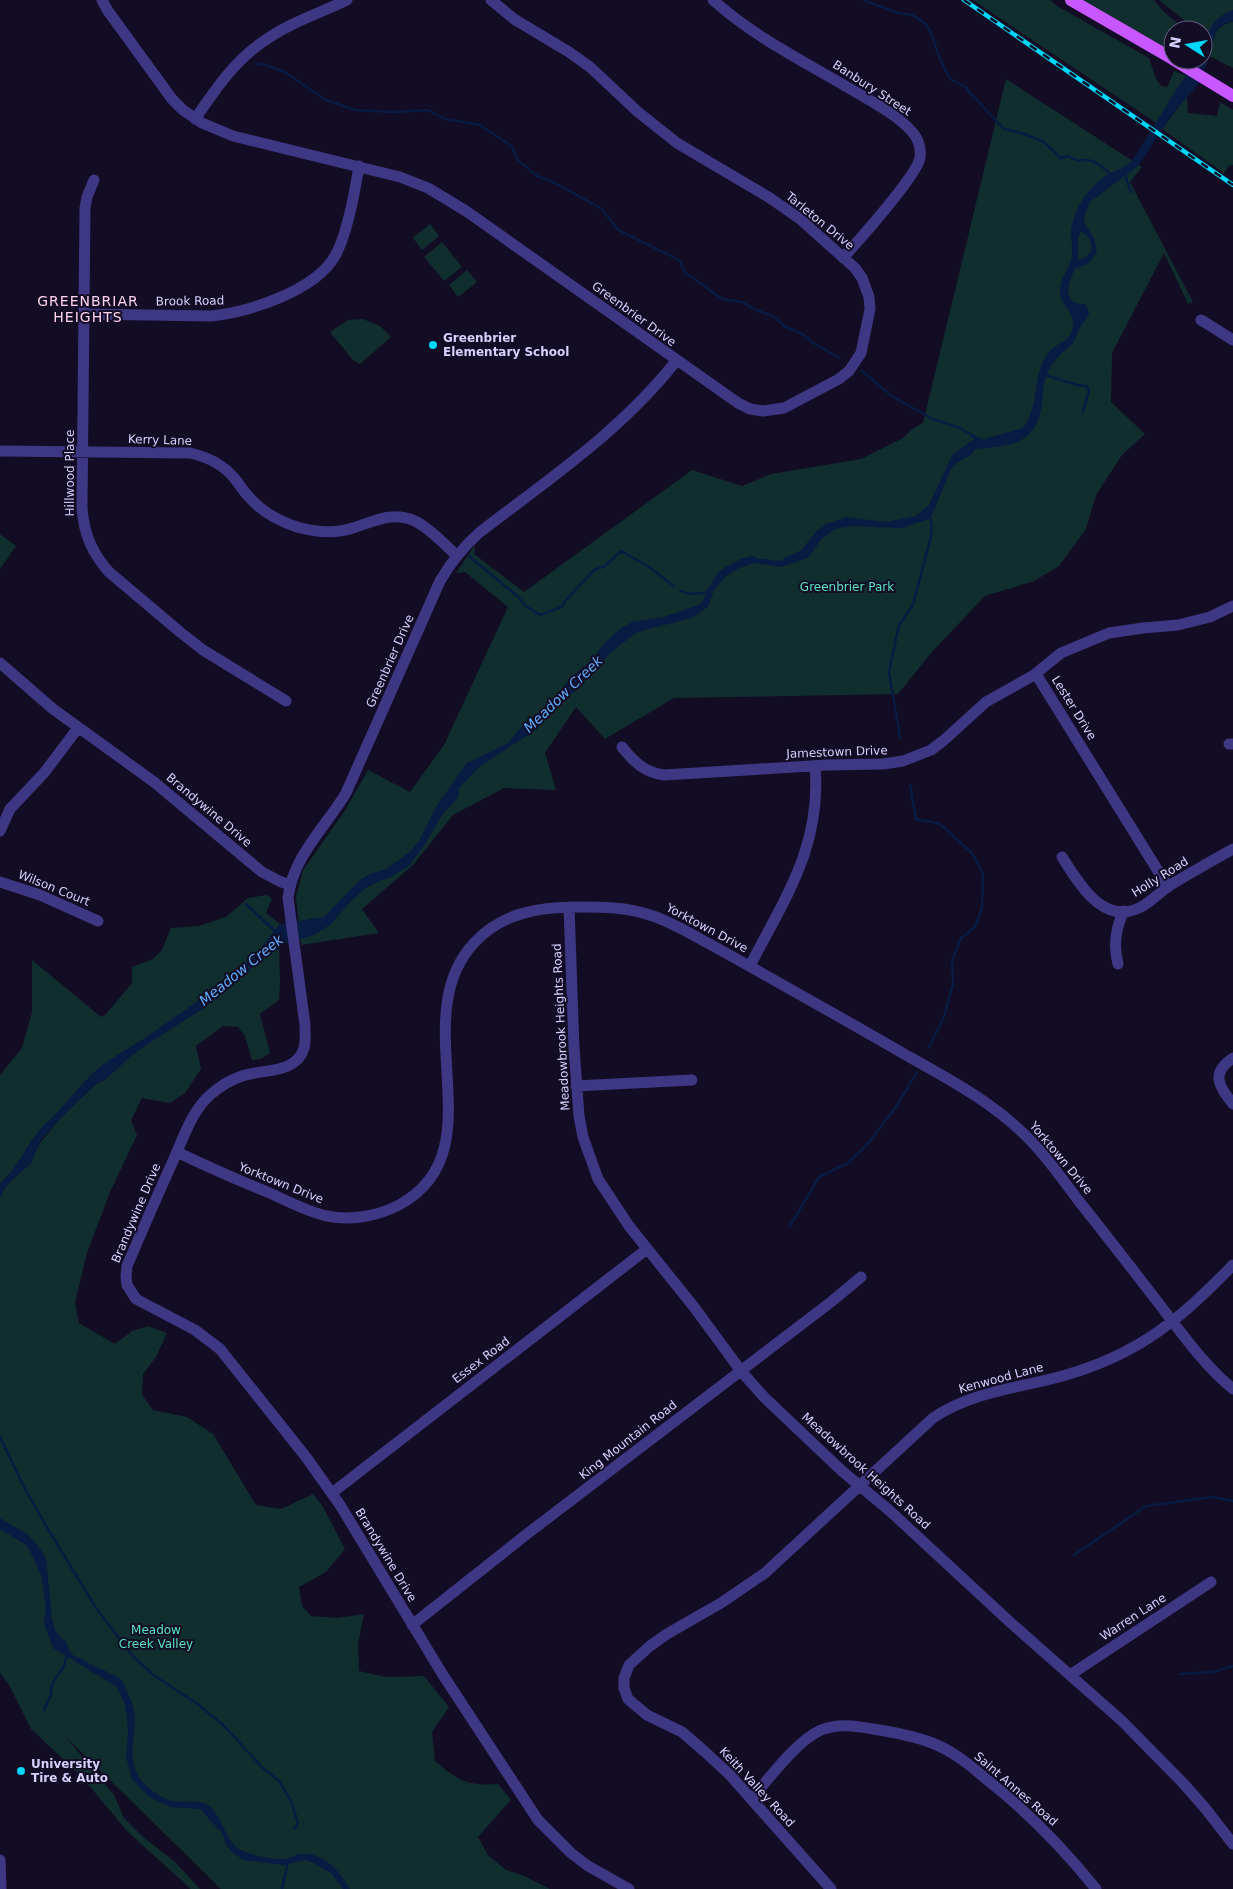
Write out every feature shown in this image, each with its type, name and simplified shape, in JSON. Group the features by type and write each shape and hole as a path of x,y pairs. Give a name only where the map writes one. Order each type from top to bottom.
{"main road":[{"path":"1071,0 1163,54"},
{"path":"1190,70 1233,96"}],"street":[{"name":"Greenbrier Drive","path":"102,0 168,93 183,110 196,119 233,136 359,166 408,180 446,198 676,361 646,398 627,417 480,532 456,555 440,581 346,793 299,861 290,884"},
{"path":"196,119 222,80 248,52 280,31 347,0"},
{"name":"Tarleton Drive","path":"491,0 514,19 590,67 657,129 787,210 843,258 862,278 869,297 870,309 861,353 849,371 840,379 792,405 763,411 750,409 738,404 676,361"},
{"name":"Banbury Street","path":"713,0 759,36 880,107 903,124 917,138 920,152 918,165 843,258"},
{"name":"Brook Road","path":"84,314 192,316 228,314 250,310 316,279 330,264 339,248 349,214 359,166"},
{"name":"Hillwood Place","path":"94,180 85,208 83,519 88,542 100,563 109,572 180,632 203,650 286,701"},
{"path":"1202,320 1233,340"},
{"name":"Kerry Lane","path":"0,451 190,453 220,465 236,479 248,497 259,507 284,522 314,531 327,532 353,528 383,517 399,517 409,519 426,528 456,555"},
{"name":"Lester Drive","path":"1168,887 1036,674 1061,653 1109,633 1134,628 1178,625 1210,617 1233,606"},
{"name":"Brandywine Drive","path":"0,663 27,688 78,728 154,782 262,872 279,881 290,884 288,903 305,1026 305,1042 302,1054 297,1061 284,1068 244,1076 220,1087 200,1106 177,1152 127,1266 126,1277 130,1292 141,1303 196,1330 220,1349 332,1493 363,1541 412,1625 538,1820 571,1853 588,1866 629,1889"},
{"name":"Jamestown Drive","path":"622,748 638,766 654,774 664,775 883,764 903,761 917,756 943,741 986,702 1036,674"},
{"path":"0,831 10,809 44,773 78,728"},
{"path":"750,966 787,898 804,858 814,812 815,766"},
{"name":"Holly Road","path":"1062,857 1089,896 1105,907 1124,911 1141,907 1168,887 1233,849"},
{"name":"Wilson Court","path":"0,882 40,895 98,921"},
{"name":"Yorktown Drive","path":"177,1152 296,1205 326,1216 344,1218 367,1216 407,1200 418,1192 433,1173 440,1161 446,1143 449,1105 444,1034 445,1014 451,980 461,959 479,937 506,920 536,910 570,907 611,907 651,915 671,923 750,966 932,1069 995,1108 1016,1126 1050,1162 1173,1321 1213,1369 1233,1389"},
{"name":"Meadowbrook Heights Road","path":"570,907 576,1086 583,1138 592,1165 610,1199 741,1371 764,1397 842,1471 920,1537 947,1565 1148,1745 1205,1808 1233,1844"},
{"path":"1118,964 1115,944 1116,932 1124,911"},
{"path":"1233,1058 1224,1065 1219,1077 1221,1088 1233,1104"},
{"path":"576,1086 692,1080"},
{"name":"Essex Road","path":"332,1493 647,1249"},
{"name":"Kenwood Lane","path":"626,1670 634,1659 650,1646 765,1573 933,1418 947,1409 984,1395 1042,1382 1089,1367 1131,1348 1173,1321 1233,1265"},
{"name":"King Mountain Road","path":"412,1625 861,1277"},
{"name":"Warren Lane","path":"1070,1675 1212,1582"},
{"name":"Keith Valley Road","path":"626,1670 624,1688 628,1699 647,1715 682,1732 730,1775 831,1889"},
{"name":"Saint Annes Road","path":"751,1799 806,1739 823,1730 844,1726 916,1738 934,1744 953,1754 1000,1790 1061,1848 1096,1889"},
{"path":"0,1860 0,1889"}],"green space":[{"path":"973,0 1050,0 1057,6 1149,58 1156,79 1161,86 1167,87 1174,71 1187,76 1156,123"},
{"path":"1081,0 1154,0 1174,20 1163,20 1163,46"},
{"path":"1159,0 1233,0 1233,10 1221,17 1213,27 1213,20 1184,20"},
{"path":"1233,22 1233,68 1213,58 1213,39 1215,34 1222,26"},
{"name":"Greenbrier Park","path":"1006,79 1142,167 1130,182 1193,302 1188,304 1164,253 1112,353 1111,402 1145,434 1122,455 1096,495 1086,529 1059,566 1034,581 985,596 932,652 898,694 674,698 605,739 576,707 545,753 556,790 504,788 453,815 413,865 362,909 379,933 301,945 296,897 303,870 344,812 368,770 410,792 444,745 508,607 465,572 456,573 475,545 474,554 524,592 692,470 742,486 771,474 861,459 903,438 912,429 923,423"},
{"path":"1187,96 1188,113 1217,116 1220,102 1233,110 1233,165 1229,166 1224,173 1162,129"},
{"path":"430,224 439,236 422,250 413,238"},
{"path":"442,242 462,267 444,281 424,257"},
{"path":"467,270 477,282 458,297 449,285"},
{"path":"363,319 380,326 391,337 360,364 353,360 330,332 348,320"},
{"path":"0,534 16,546 0,569"},
{"name":"Meadow Creek Valley","path":"267,895 272,899 266,913 280,924 273,936 238,974 159,1036 199,1011 279,945 279,1000 260,1014 270,1053 261,1059 252,1060 245,1036 238,1027 223,1026 196,1046 201,1069 185,1093 170,1103 142,1098 131,1120 137,1135 110,1192 87,1253 75,1303 79,1323 115,1344 132,1331 148,1326 167,1333 156,1357 143,1374 142,1395 153,1410 187,1417 213,1434 256,1505 281,1509 313,1494 322,1505 345,1549 326,1572 299,1587 302,1606 311,1616 337,1618 364,1614 358,1644 359,1671 386,1677 424,1676 449,1707 432,1732 435,1761 457,1778 464,1781 478,1784 498,1784 511,1800 478,1837 488,1855 506,1870 522,1875 550,1889 221,1889 66,1737 114,1795 124,1818 143,1837 174,1861 200,1889 191,1889 128,1832 81,1776 31,1729 9,1685 0,1673 0,1198 5,1187 60,1118 95,1085 106,1079 107,1069 36,1135 15,1173 12,1171 0,1184 0,1075 22,1048 32,1012 32,960 101,1017 105,1015 132,983 132,967 153,959 162,950 171,928 199,926 226,917 248,898"}],"water":[{"path":"1233,10 1233,22 1226,23 1218,28 1213,42 1213,24"},
{"name":"Meadow Creek","path":"1190,70 1204,70 1197,86 1173,113 1138,166 1090,202 1084,222 1094,238 1097,252 1088,264 1075,269 1070,280 1068,292 1072,300 1087,307 1089,313 1073,343 1056,359 1046,375 1040,415 1033,430 1027,436 1022,440 1009,444 975,449 971,455 958,462 951,469 929,519 901,528 853,526 832,531 820,541 808,558 781,567 755,563 739,568 725,577 714,590 708,607 692,618 637,632 609,654 586,678 583,685 554,707 536,730 480,766 458,789 459,795 442,815 410,865 391,877 366,888 351,901 330,925 314,935 279,945 199,1011 148,1044 130,1057 106,1079 95,1085 60,1118 41,1140 31,1163 5,1187 0,1198 0,1184 14,1168 31,1141 98,1069 182,1012 239,970 256,954 280,924 324,917 360,880 370,874 386,869 411,851 419,841 437,805 467,763 508,743 521,727 548,706 571,677 592,660 604,644 620,629 632,622 664,617 699,605 719,571 740,559 752,556 779,561 801,550 817,531 826,524 846,517 886,522 916,516 929,505 952,455 977,437 984,439 1023,428 1030,415 1044,359 1054,347 1068,339 1072,332 1072,316 1062,301 1060,286 1072,256 1071,233 1077,209 1085,195 1097,183 1132,161","holes":["1081,231 1090,239 1092,250 1085,258 1078,259 1078,238"]},
{"path":"0,1518 27,1534 46,1558 52,1619 55,1630 66,1641 70,1652 76,1657 116,1676 124,1684 132,1703 134,1714 133,1757 135,1768 140,1778 149,1788 169,1800 201,1802 209,1806 218,1816 232,1842 243,1851 276,1859 287,1859 301,1854 309,1854 324,1859 336,1869 350,1889 343,1889 332,1874 305,1860 284,1865 243,1860 226,1845 223,1834 200,1809 171,1807 148,1796 132,1779 126,1757 127,1717 125,1705 117,1687 53,1648 45,1627 46,1611 42,1578 26,1545 0,1529"}],"waterway":[{"path":"863,0 899,13 912,15 925,23 931,32 939,57 950,79 966,87 1004,129 1022,133 1044,142 1061,158 1068,156 1076,160 1095,162 1112,175"},
{"path":"256,64 266,65 285,72 326,100 355,110 394,112 428,110 445,119 480,125 512,146 517,159 537,176 553,182 602,209 618,230 679,260 685,272 722,299 742,302 774,317 784,326 804,335 813,343 840,358"},
{"path":"1124,172 1131,192"},
{"path":"862,371 893,397 933,419 960,428 976,439"},
{"path":"1045,375 1077,385 1087,386 1089,390 1083,412"},
{"path":"900,737 889,672 899,625 913,605 931,536 930,515"},
{"path":"469,556 517,596 526,606 540,615 562,607 566,600 594,570 605,566 621,551 646,565 674,586"},
{"path":"681,591 691,594 709,592"},
{"path":"910,785 916,819 940,824 972,853 983,874 982,908 975,927 961,938 952,961 953,984 944,1017 928,1049"},
{"name":"Meadow Creek","path":"246,904 276,932"},
{"path":"790,1226 819,1177 848,1163 865,1147 896,1107 917,1072"},
{"path":"0,1437 25,1489 96,1608 132,1655 152,1674 199,1705 223,1725 263,1768 279,1781 291,1801 298,1823 295,1828"},
{"path":"1074,1555 1146,1506 1213,1497 1233,1501"},
{"path":"44,1710 51,1695 51,1688 63,1668 67,1655"},
{"path":"1180,1674 1213,1672 1233,1666"},
{"path":"282,1889 288,1861"}],"railway":[{"path":"964,0 1233,185"}],"place":[{"name":"Greenbrier Elementary School","path":"433,345"},
{"name":"University Tire & Auto","path":"21,1771"}],"district":[{"name":"GREENBRIAR HEIGHTS","path":"88,310"}]}
